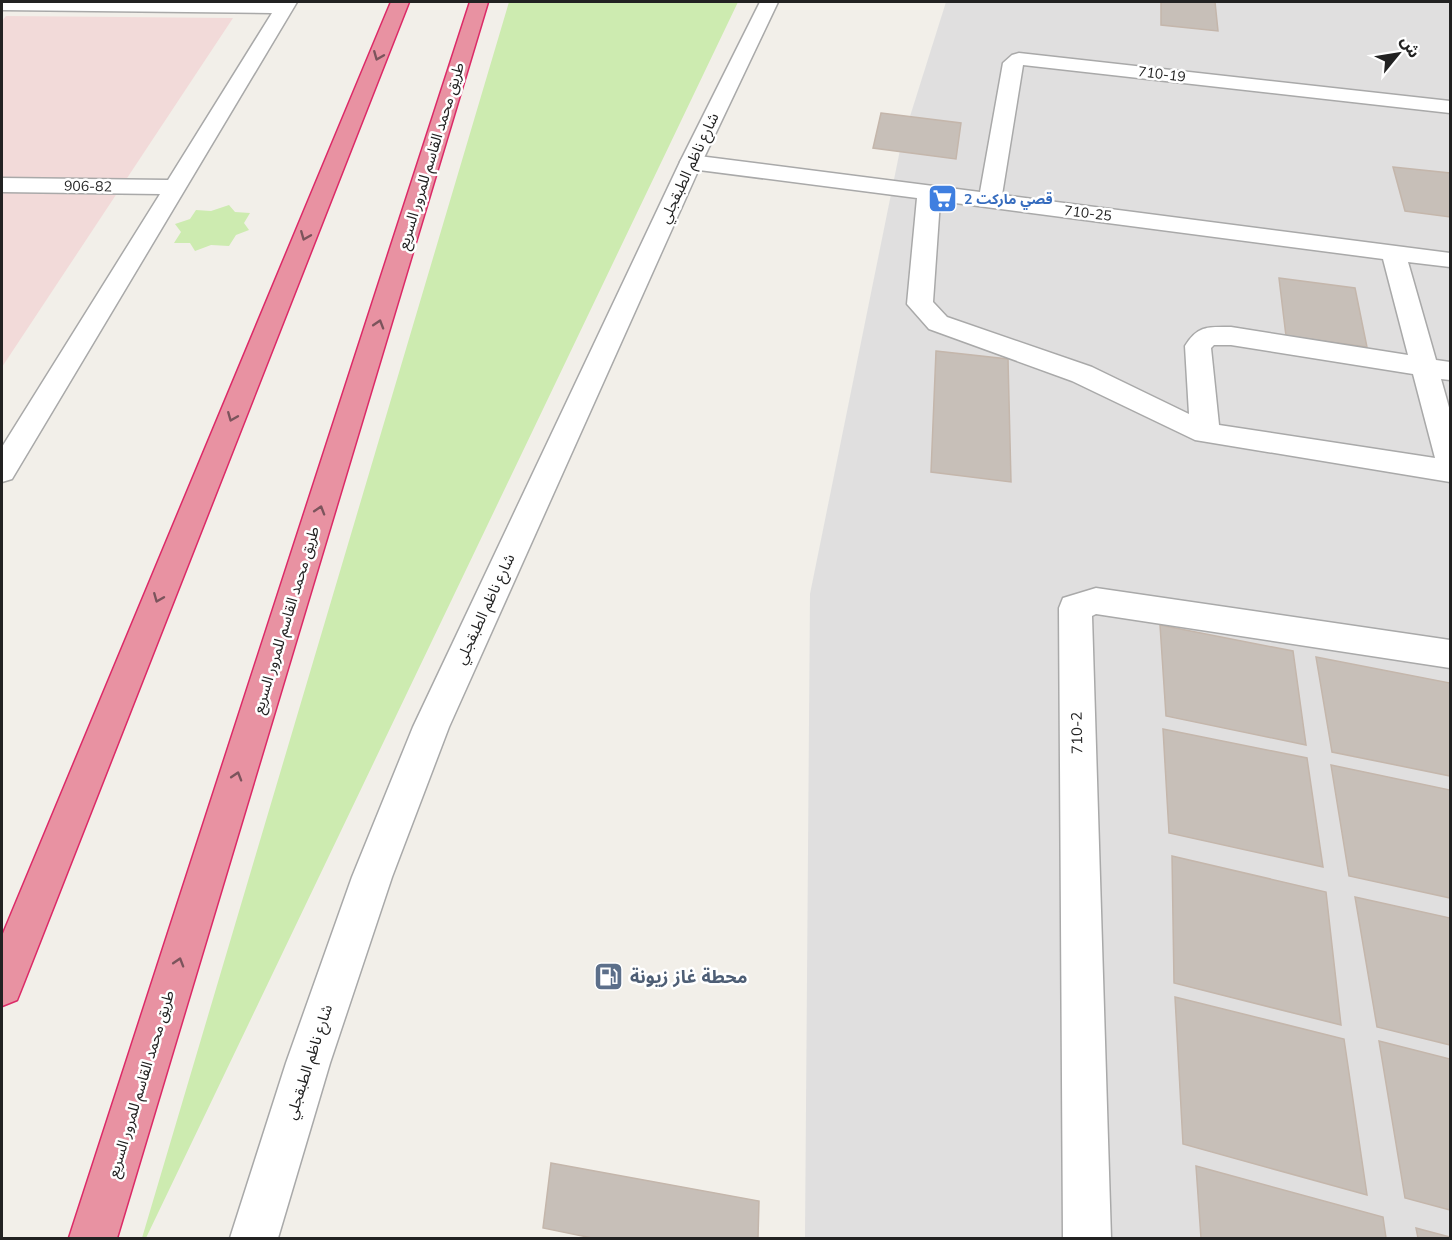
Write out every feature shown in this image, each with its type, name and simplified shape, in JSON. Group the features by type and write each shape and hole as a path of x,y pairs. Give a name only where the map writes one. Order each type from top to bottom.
{"highway":[{"path":"2,985 400,2"},
{"name":"طريق محمد القاسم للمرور السريع","path":"93,1239 479,2"}],"street":[{"name":"شارع ناظم الطبقجلي","path":"254,1239 315,1041 372,877 431,727 691,162 769,2"},
{"path":"2,5 286,5"},
{"path":"2,471 286,5"},
{"name":"710-19","path":"990,200 1013,63 1019,59 1450,107"},
{"name":"710-25","path":"691,162 1450,260"},
{"name":"906-82","path":"2,185 174,187"},
{"path":"929,192 920,304 938,323 1082,374 1205,433 1450,471"},
{"path":"1393,252 1438,369 1450,461"},
{"path":"1205,433 1198,346 1207,336 1231,336 1438,369"},
{"path":"2,424 30,424"},
{"name":"710-2","path":"1087,1239 1075,608 1095,601 1450,654"}],"shaded area":[{"path":"946,2 1450,2 1450,1238 805,1238 810,594 901,145"},
{"path":"6,16 233,18 2,367 2,21"}],"green space":[{"path":"509,2 738,2 146,1238 142,1238"},
{"path":"229,205 235,212 250,213 244,223 249,230 236,235 229,246 211,245 195,251 190,243 174,243 181,232 175,224 190,219 196,210 211,211"}],"building":[{"path":"1161,2 1215,2 1218,31 1161,25"},
{"path":"881,113 961,123 956,159 873,148"},
{"path":"1393,167 1450,173 1450,217 1405,211"},
{"path":"1279,278 1355,288 1367,347 1286,336"},
{"path":"936,351 1008,359 1011,482 931,472"},
{"path":"1160,625 1293,651 1306,745 1166,716"},
{"path":"1316,657 1450,683 1450,776 1332,752"},
{"path":"1163,729 1307,758 1323,867 1169,833"},
{"path":"1331,765 1450,790 1450,898 1349,876"},
{"path":"1172,856 1326,892 1341,1025 1174,983"},
{"path":"1355,897 1450,918 1450,1045 1377,1027"},
{"path":"1175,997 1344,1039 1367,1195 1183,1144"},
{"path":"1379,1041 1450,1059 1450,1210 1405,1198"},
{"path":"551,1163 759,1201 758,1238 592,1238 543,1228"},
{"path":"1196,1166 1383,1217 1386,1238 1201,1238"},
{"path":"1416,1228 1450,1237 1450,1238 1418,1238"}],"place":[{"name":"قصي ماركت 2","path":"943,199"},
{"name":"محطة غاز زيونة","path":"609,977"}]}
